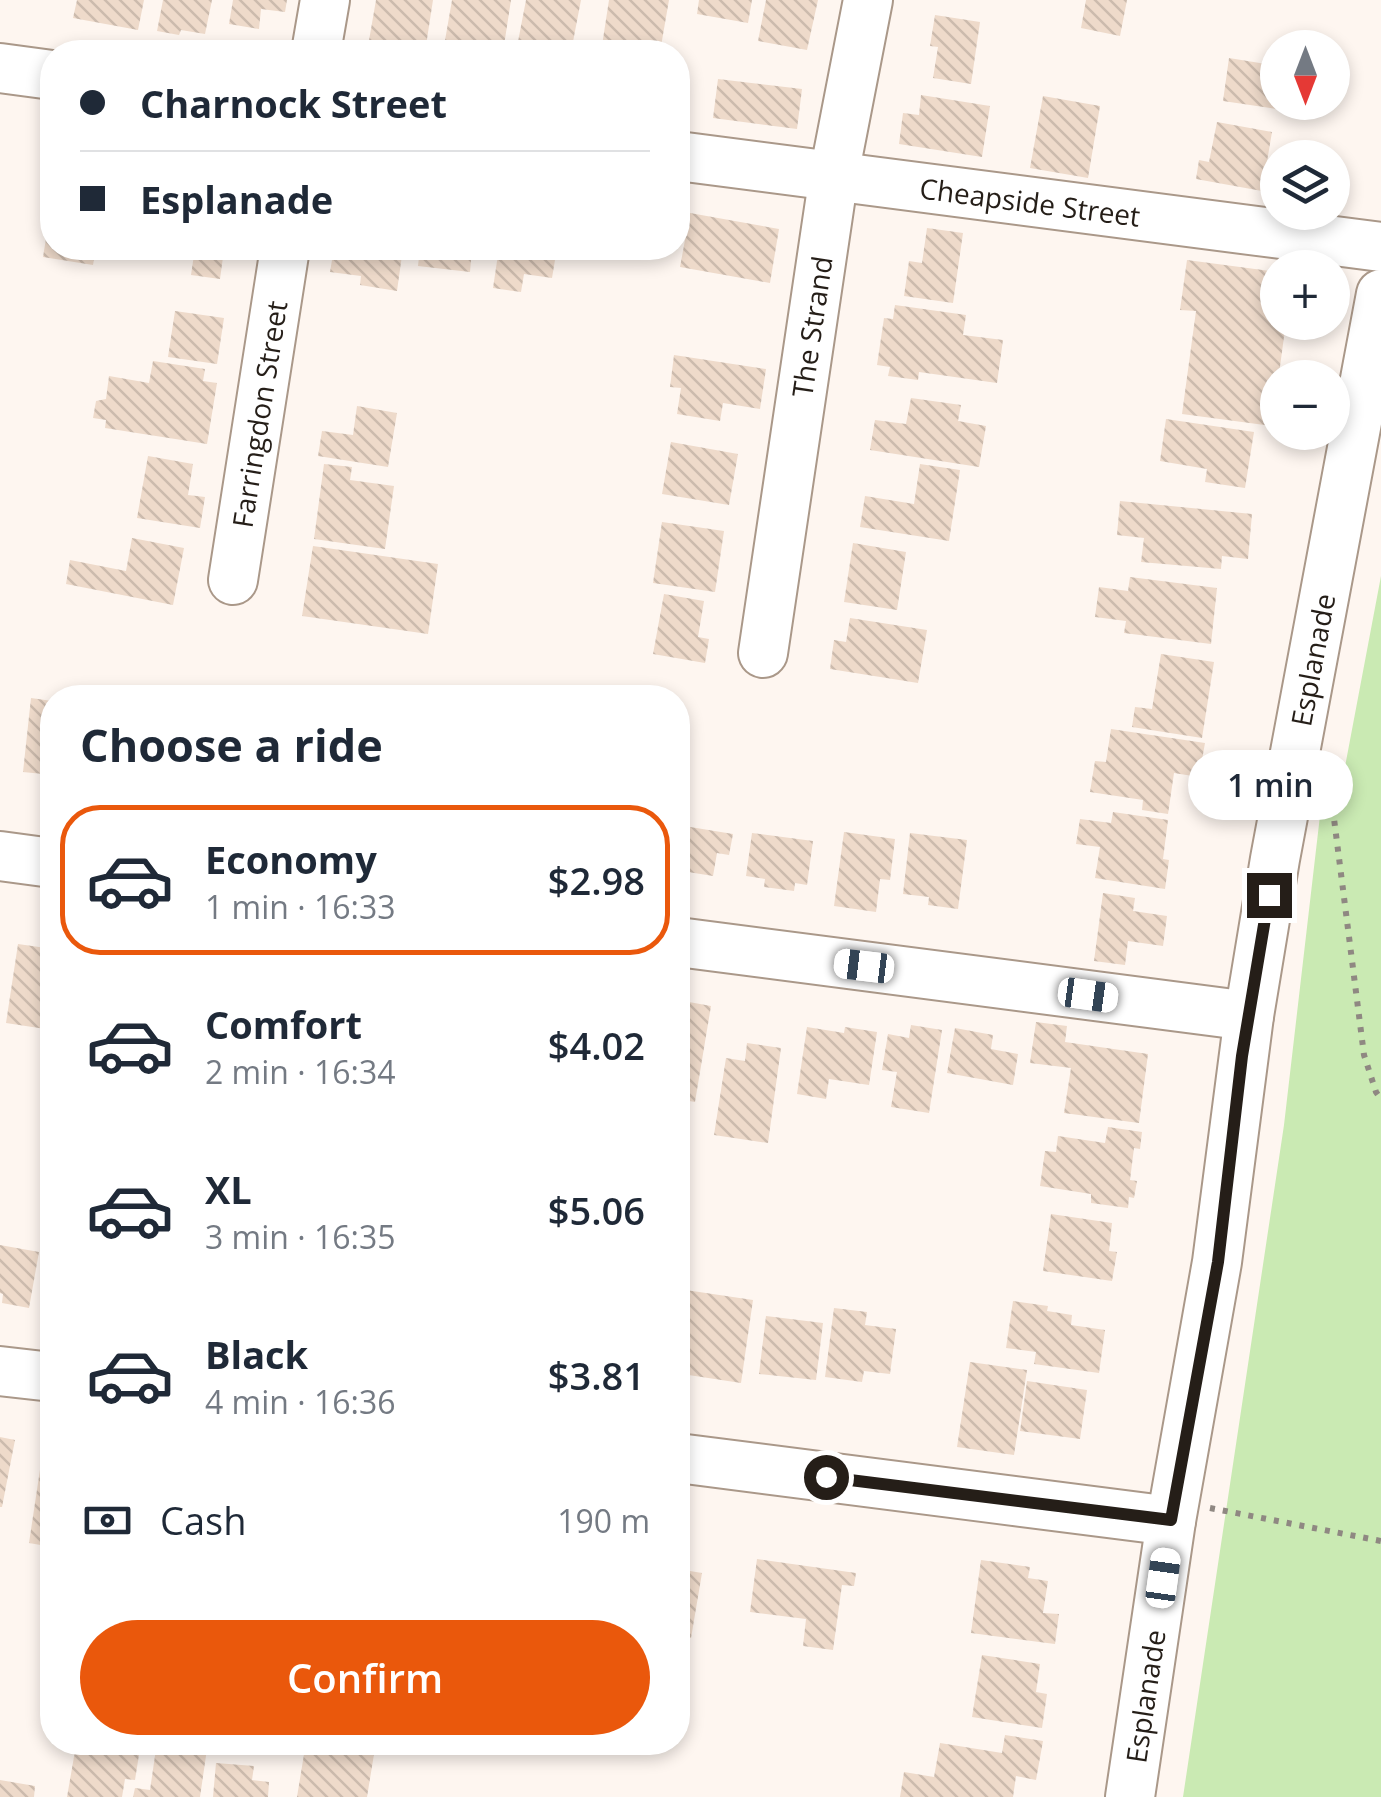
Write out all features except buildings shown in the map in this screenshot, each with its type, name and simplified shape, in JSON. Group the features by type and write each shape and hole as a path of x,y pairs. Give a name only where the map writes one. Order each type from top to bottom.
{"street":[{"path":"318,40 325,0"},
{"name":"The Strand","path":"763,653 834,175 868,0"},
{"path":"0,68 40,73"},
{"name":"Cheapside Street","path":"690,157 1381,248"},
{"name":"Farringdon Street","path":"233,580 283,260"},
{"name":"Esplanade","path":"1130,1797 1188,1514 1249,1016 1275,859 1381,294"},
{"path":"0,856 40,861"},
{"path":"690,944 1249,1016"},
{"path":"0,1371 40,1376"},
{"path":"690,1459 1188,1514"}],"path":[{"path":"1328,779 1364,1055 1381,1099"},
{"path":"1188,1514 1381,1541"}],"green space":[{"path":"1381,576 1381,1797 1183,1797 1284,1125 1321,807 1344,772"}],"route":[{"path":"826,1477 1171,1520 1218,1262 1242,1056 1269,895"}]}
